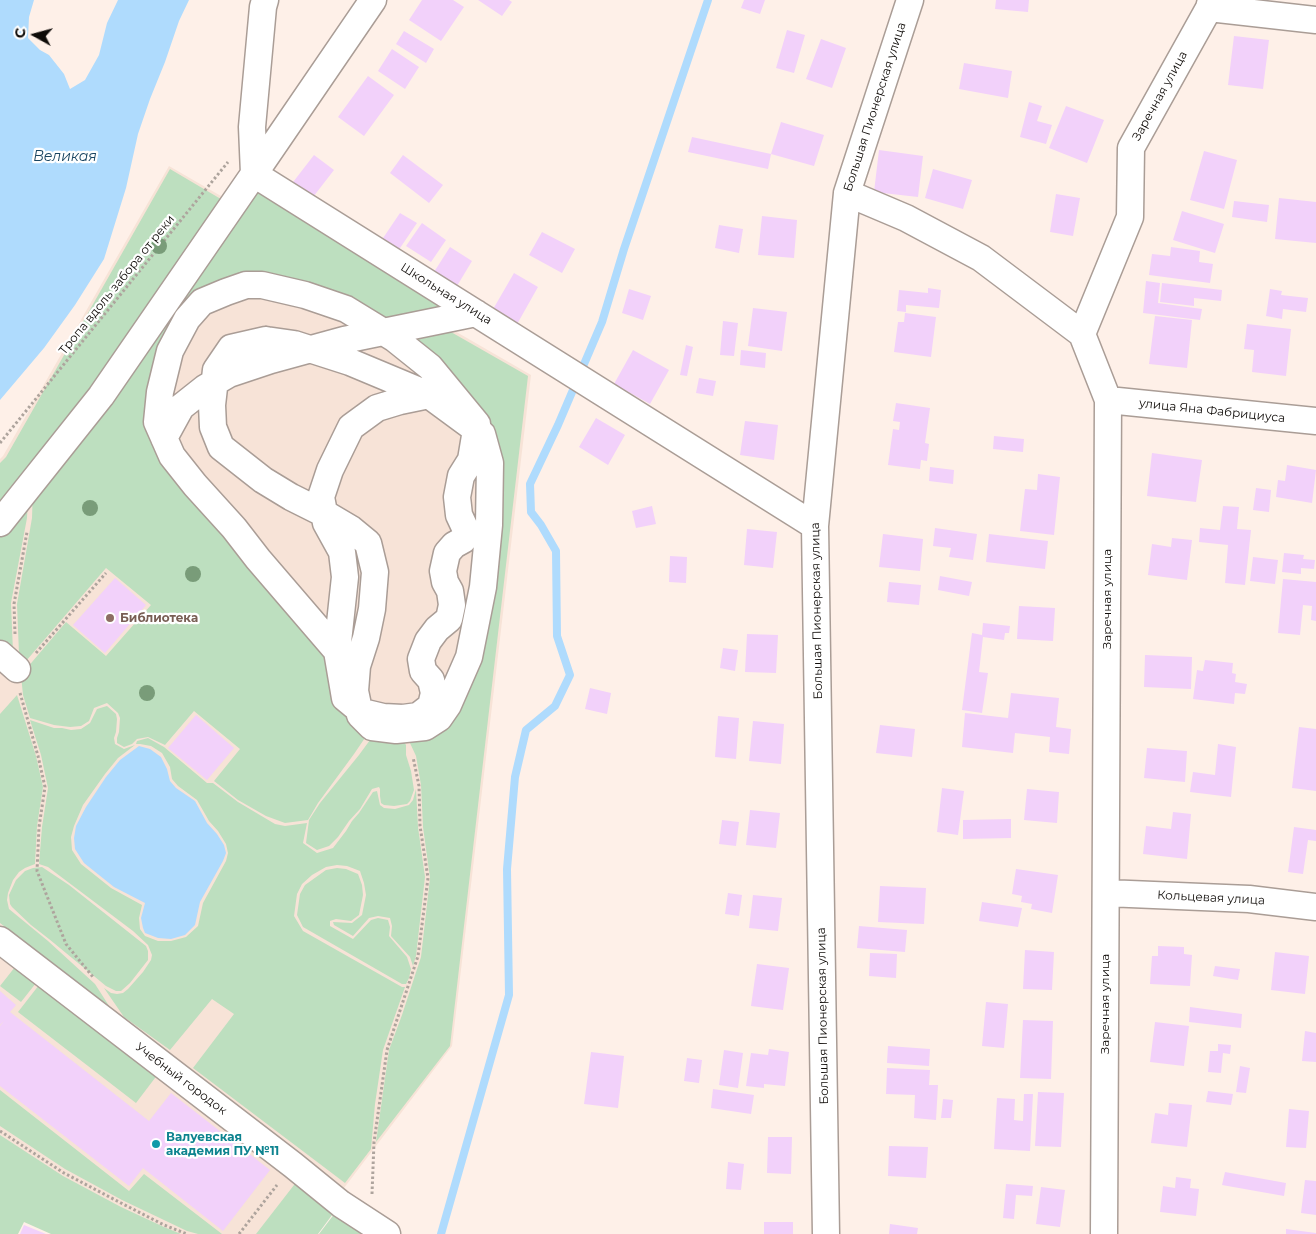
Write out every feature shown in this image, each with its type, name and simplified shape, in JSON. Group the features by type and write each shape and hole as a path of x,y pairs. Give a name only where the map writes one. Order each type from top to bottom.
{"street":[{"path":"254,174 253,118 265,0"},
{"path":"0,524 101,396 373,0"},
{"name":"Большая Пионерская улица","path":"826,1234 815,526 847,193 910,0"},
{"path":"1210,4 1316,20"},
{"name":"Заречная улица","path":"1104,1234 1108,400 1082,334 1130,217 1130,148 1210,4"},
{"name":"Школьная улица","path":"254,174 815,526"},
{"path":"847,193 906,218 981,258 1082,334"},
{"path":"337,651 258,560 234,528 172,456 157,422 160,392 170,351 188,319 202,302 246,285 262,285 305,294 346,309 395,339 430,367 477,424 471,460 461,476 457,497 459,515 466,530 463,540 454,545 447,553 443,571 445,582 450,591 452,605 448,619 436,629 421,659 423,671 431,680 434,693 431,706 418,716 403,718 383,717 362,712 345,698 337,651 346,577 342,552 326,523 321,497 330,470 351,427 377,408 429,395"},
{"path":"311,349 344,340 476,313"},
{"path":"266,340 294,344 311,349 350,362 429,395 482,434 490,463 489,525 483,587 469,657 448,705 439,718 425,727 396,730 372,727 360,715 354,691 357,666 366,638 372,609 376,572 368,543 324,513 291,497 263,480 221,446 213,427 212,405 216,370 231,348 266,340"},
{"path":"164,438 181,408 215,382"},
{"name":"улица Яна Фабрициуса","path":"1108,400 1316,421"},
{"name":"Кольцевая улица","path":"1106,893 1249,898 1316,907"},
{"name":"Учебный городок","path":"0,940 341,1204 382,1231"}],"path":[{"name":"Тропа вдоль забора от реки","path":"0,443 228,162 254,145"},
{"path":"28,528 14,604 16,653 12,666 45,787 39,827 38,872 66,944 98,983"},
{"path":"12,666 106,573"},
{"path":"382,1231 372,1200 374,1142 381,1086 386,1050 418,956 428,878 420,826 419,786 413,757"},
{"path":"0,1131 64,1173 185,1234"},
{"path":"239,1234 293,1165"}],"shaded area":[{"path":"169,166 531,375 452,1046 309,1234 59,1234 0,1189 0,459"}],"green space":[{"path":"170,169 231,205 0,520 0,463 6,457"},
{"path":"256,178 470,312 384,330 306,292 201,300 154,422 334,652 371,729 308,820 285,823 266,816 238,800 214,781 240,749 194,711 165,745 148,737 137,739 132,744 124,747 117,743 120,718 118,713 107,703 94,708 89,721 81,726 54,725 30,718 23,695 21,675 66,622 106,656 151,605 106,568 20,668 19,654 17,604 32,518 33,486"},
{"path":"437,324 528,376 450,1046 376,1142 389,1050 421,957 430,878 423,827 421,785 416,756 403,732 450,709 491,462 389,333"},
{"path":"28,497 27,518 11,603 13,652 0,640 0,527"},
{"path":"17,695 36,756 43,787 37,826 35,864 19,872 13,880 7,900 9,909 48,941 95,984 111,1009 0,923 0,714"},
{"path":"107,706 116,714 115,744 124,749 135,745 118,758 83,805 71,837 72,850 81,864 111,888 142,905 139,918 140,929 145,936 158,941 171,941 186,937 198,926 203,903 226,861 228,853 226,844 209,821 197,800 178,786 172,779 170,767 162,753 151,746 136,744 137,741 148,738 164,747 207,783 213,783 238,802 275,824 285,826 307,823 303,843 317,853 333,848 373,792 377,791 380,805 384,808 395,809 409,805 413,800 416,789 418,827 425,877 416,956 413,966 410,957 391,936 392,926 390,918 378,916 369,918 353,936 334,925 333,922 352,923 362,915 366,895 360,871 347,866 326,867 312,875 302,884 297,894 294,916 303,931 405,987 383,1050 371,1149 345,1183 193,1068 234,1014 212,999 170,1050 124,1017 104,988 111,993 117,994 123,993 128,989 151,960 152,955 148,945 133,931 48,867 39,864 48,788 41,755 30,720 54,728 81,729 90,723 97,709"},
{"path":"401,737 406,745 406,755 414,790 410,801 407,804 394,806 384,805 381,803 379,787 372,789 360,809 329,846 317,850 306,843 309,820 320,803 370,740"},
{"path":"42,867 69,885 146,946 148,960 130,983 121,991 116,991 106,986 31,925 10,904 9,895 16,880 25,871"},
{"path":"346,869 358,874 363,895 359,915 351,921 336,919 330,921 330,926 353,939 371,920 378,918 388,920 390,927 389,936 407,957 411,969 406,984 402,984 303,927 297,915 300,894 305,885 326,870"},
{"path":"15,967 36,983 21,1002 0,986"},
{"path":"39,985 158,1074 136,1103 18,1012"},
{"path":"0,1090 129,1191 144,1174 222,1234 198,1234 187,1231 122,1200 65,1169 0,1126"},
{"path":"0,1135 63,1176 121,1207 181,1234 51,1234 24,1222 18,1234 0,1234"},
{"path":"301,1176 338,1207 318,1234 256,1234"},
{"path":"338,1209 367,1234 319,1234"}],"water":[{"name":"Великая","path":"0,0 34,0 29,17 28,38 40,50 49,55 64,74 70,89 85,80 99,55 107,23 118,0 189,0 179,21 138,134 126,188 104,259 75,305 44,348 0,400"},
{"path":"139,746 150,749 161,757 170,781 176,788 195,801 207,823 224,845 226,853 200,902 195,925 185,935 171,939 158,938 145,933 141,918 145,903 114,887 84,863 75,849 76,826 86,807 120,760"}],"building":[{"path":"422,0 453,0 464,7 441,41 409,20"},
{"path":"478,0 509,0 512,2 502,16"},
{"path":"744,0 765,0 760,14 741,8"},
{"path":"996,0 1029,0 1028,12 995,9"},
{"path":"787,30 805,35 794,73 776,68"},
{"path":"404,31 434,49 426,63 396,44"},
{"path":"1234,36 1269,40 1263,89 1228,85"},
{"path":"821,39 846,48 832,88 806,79"},
{"path":"392,49 419,67 405,89 378,71"},
{"path":"964,63 1012,71 1008,98 959,89"},
{"path":"368,76 394,95 364,136 338,117"},
{"path":"1029,102 1042,106 1037,121 1052,125 1046,144 1020,137"},
{"path":"1066,106 1104,120 1087,163 1049,148"},
{"path":"781,122 824,135 814,166 771,154"},
{"path":"692,137 771,154 768,169 688,152"},
{"path":"879,150 923,156 918,197 874,192"},
{"path":"1204,151 1237,160 1224,209 1190,200"},
{"path":"314,155 334,170 310,201 290,186"},
{"path":"403,155 443,185 429,203 390,173"},
{"path":"933,169 972,180 963,209 925,198"},
{"path":"1056,194 1080,198 1073,236 1050,232"},
{"path":"1279,198 1316,202 1316,243 1275,239"},
{"path":"1234,201 1269,205 1267,222 1232,217"},
{"path":"1182,211 1224,224 1215,253 1173,240"},
{"path":"400,213 417,223 396,254 379,244"},
{"path":"762,216 797,220 794,258 758,255"},
{"path":"422,223 446,240 431,262 406,246"},
{"path":"719,225 743,229 739,253 715,248"},
{"path":"542,232 575,249 562,273 529,255"},
{"path":"450,247 472,261 457,286 434,272"},
{"path":"1171,247 1200,251 1199,262 1213,264 1210,283 1149,275 1152,254 1170,256"},
{"path":"514,273 538,287 516,326 492,311"},
{"path":"1146,281 1160,283 1158,303 1202,309 1200,320 1143,313"},
{"path":"1162,283 1222,290 1221,301 1194,298 1194,306 1160,302"},
{"path":"928,288 941,290 939,308 906,305 906,312 897,311 899,290 928,293"},
{"path":"629,289 651,296 643,320 622,313"},
{"path":"1270,289 1282,291 1281,295 1308,298 1306,312 1283,309 1282,319 1266,316"},
{"path":"753,308 787,312 782,351 748,346"},
{"path":"905,313 936,317 931,357 894,352 898,322 904,322"},
{"path":"1155,316 1192,320 1187,368 1149,364"},
{"path":"723,321 738,323 734,356 720,355"},
{"path":"1247,324 1291,329 1286,376 1252,372 1254,350 1244,349"},
{"path":"686,345 693,347 687,376 680,375"},
{"path":"633,350 669,370 650,404 614,384"},
{"path":"741,350 766,353 765,368 740,365"},
{"path":"699,378 716,381 713,396 696,393"},
{"path":"896,403 930,408 925,443 929,444 927,461 921,460 920,469 888,465 893,429 899,430 900,422 893,421"},
{"path":"596,418 625,435 608,465 579,447"},
{"path":"745,421 778,425 774,460 740,455"},
{"path":"994,436 1024,439 1023,452 993,449"},
{"path":"1152,453 1202,460 1196,502 1147,496"},
{"path":"1287,465 1316,470 1312,503 1276,497 1278,480 1285,481"},
{"path":"930,467 954,470 953,484 929,481"},
{"path":"1038,474 1060,477 1054,535 1020,531 1025,489 1037,490"},
{"path":"1256,488 1271,490 1269,512 1253,510"},
{"path":"652,506 656,524 636,528 632,511"},
{"path":"1223,506 1239,507 1237,529 1251,530 1245,585 1225,583 1228,545 1199,542 1200,528 1220,530"},
{"path":"935,528 977,534 973,560 949,557 951,548 933,546"},
{"path":"747,529 777,532 773,568 744,565"},
{"path":"883,534 923,539 920,571 879,567"},
{"path":"989,534 1048,541 1045,569 986,562"},
{"path":"1172,538 1192,540 1187,580 1148,575 1152,544 1171,547"},
{"path":"1284,553 1304,555 1303,559 1315,560 1314,569 1301,568 1301,574 1282,572"},
{"path":"670,556 687,557 686,583 669,582"},
{"path":"1253,557 1278,560 1275,584 1250,581"},
{"path":"940,576 972,582 969,596 938,590"},
{"path":"115,578 146,605 105,653 73,625"},
{"path":"1283,579 1316,582 1316,621 1311,620 1312,606 1303,605 1300,635 1278,633"},
{"path":"889,582 921,585 919,605 887,602"},
{"path":"1019,606 1055,608 1053,641 1017,639"},
{"path":"983,623 1010,626 1009,633 1005,633 1004,640 983,637 979,672 988,673 982,713 962,710 972,633 982,635"},
{"path":"747,634 778,635 776,673 745,672"},
{"path":"723,648 738,650 735,671 720,668"},
{"path":"1145,655 1192,657 1191,689 1144,687"},
{"path":"1205,660 1233,663 1232,673 1236,674 1235,682 1247,684 1245,694 1235,693 1234,704 1193,699 1197,670 1203,671"},
{"path":"590,688 611,693 607,714 585,709"},
{"path":"1011,693 1059,698 1056,727 1071,729 1069,754 1049,752 1050,737 1015,733 1013,753 962,747 965,713 1008,718"},
{"path":"196,715 234,748 207,780 168,748"},
{"path":"718,716 739,718 736,759 715,757"},
{"path":"753,721 784,724 781,764 749,761"},
{"path":"880,725 915,729 912,757 876,753"},
{"path":"1299,727 1316,729 1316,791 1292,788"},
{"path":"1218,744 1236,747 1231,797 1190,792 1193,772 1215,775"},
{"path":"1147,748 1187,751 1185,782 1144,778"},
{"path":"942,788 964,791 958,835 937,832"},
{"path":"1027,789 1059,792 1057,823 1024,820"},
{"path":"750,810 780,813 776,848 746,845"},
{"path":"1173,812 1191,814 1187,859 1143,854 1146,826 1171,829"},
{"path":"1011,819 1011,838 963,839 963,820"},
{"path":"722,820 739,822 736,846 719,844"},
{"path":"1294,827 1316,830 1316,841 1308,840 1303,874 1288,872"},
{"path":"1016,869 1058,875 1052,913 1031,909 1032,904 1021,902 1022,896 1012,894"},
{"path":"880,886 926,888 924,924 878,922"},
{"path":"728,893 742,895 739,916 725,914"},
{"path":"753,895 782,898 778,931 749,928"},
{"path":"982,902 1022,908 1018,927 979,921"},
{"path":"859,926 907,930 905,952 857,948"},
{"path":"1158,946 1184,947 1184,954 1192,955 1190,986 1150,984 1152,956 1158,956"},
{"path":"1025,950 1054,952 1052,990 1023,989"},
{"path":"1275,952 1309,956 1305,994 1271,990"},
{"path":"870,953 897,954 896,978 869,976"},
{"path":"757,964 789,968 783,1010 751,1006"},
{"path":"1215,966 1240,969 1238,980 1213,976"},
{"name":"Валуевская академия ПУ №11","path":"0,991 16,1005 10,1012 149,1121 171,1093 270,1170 223,1231 143,1168 129,1186 0,1086 0,1026 4,1021 0,1025"},
{"path":"986,1002 1008,1004 1004,1048 982,1046"},
{"path":"1190,1007 1242,1014 1241,1028 1189,1022"},
{"path":"1023,1020 1053,1021 1051,1079 1020,1078"},
{"path":"1155,1022 1189,1026 1184,1066 1150,1062"},
{"path":"1305,1031 1316,1033 1316,1062 1302,1061"},
{"path":"1218,1044 1231,1045 1230,1054 1223,1053 1221,1073 1208,1072 1210,1051 1218,1051"},
{"path":"888,1046 930,1049 929,1066 887,1063"},
{"path":"769,1049 789,1052 785,1086 764,1084 764,1088 746,1086 751,1053 768,1055"},
{"path":"724,1050 743,1053 738,1088 719,1085"},
{"path":"591,1052 624,1056 618,1108 584,1104"},
{"path":"687,1058 702,1060 699,1083 684,1081"},
{"path":"1240,1066 1250,1068 1246,1093 1236,1092"},
{"path":"887,1068 930,1070 929,1085 938,1085 936,1120 914,1118 915,1095 886,1094"},
{"path":"713,1089 754,1095 751,1114 711,1108"},
{"path":"1208,1091 1233,1094 1231,1105 1206,1102"},
{"path":"1038,1092 1064,1093 1061,1147 1035,1146"},
{"path":"1024,1094 1033,1094 1030,1151 994,1149 997,1098 1015,1099 1014,1120 1023,1121"},
{"path":"943,1099 953,1100 951,1118 941,1118"},
{"path":"1169,1103 1192,1105 1187,1147 1151,1143 1155,1113 1168,1115"},
{"path":"1289,1109 1309,1111 1306,1148 1286,1147"},
{"path":"768,1137 792,1137 791,1174 767,1173"},
{"path":"889,1146 928,1147 926,1178 888,1176"},
{"path":"728,1162 744,1164 741,1190 726,1189"},
{"path":"1225,1172 1286,1183 1284,1196 1222,1185"},
{"path":"1176,1177 1191,1179 1190,1188 1199,1189 1196,1216 1160,1212 1163,1186 1175,1188"},
{"path":"1305,1180 1316,1181 1316,1215 1301,1213"},
{"path":"1006,1184 1033,1186 1032,1196 1016,1195 1014,1219 1003,1218"},
{"path":"1041,1187 1065,1190 1060,1227 1036,1224"},
{"path":"764,1222 793,1222 793,1234 764,1234"},
{"path":"890,1224 918,1228 917,1234 889,1234"},
{"path":"24,1225 46,1234 20,1234"},
{"path":"1286,1229 1316,1233 1316,1234 1286,1234"}],"waterway":[{"path":"441,1234 509,995 507,869 515,777 526,730 555,706 570,675 557,636 556,551 531,512 530,484 558,425 602,322 624,249 708,0"}],"place":[{"name":"Библиотека","path":"110,618"},
{"name":"Валуевская академия ПУ №11","path":"156,1144"}]}
